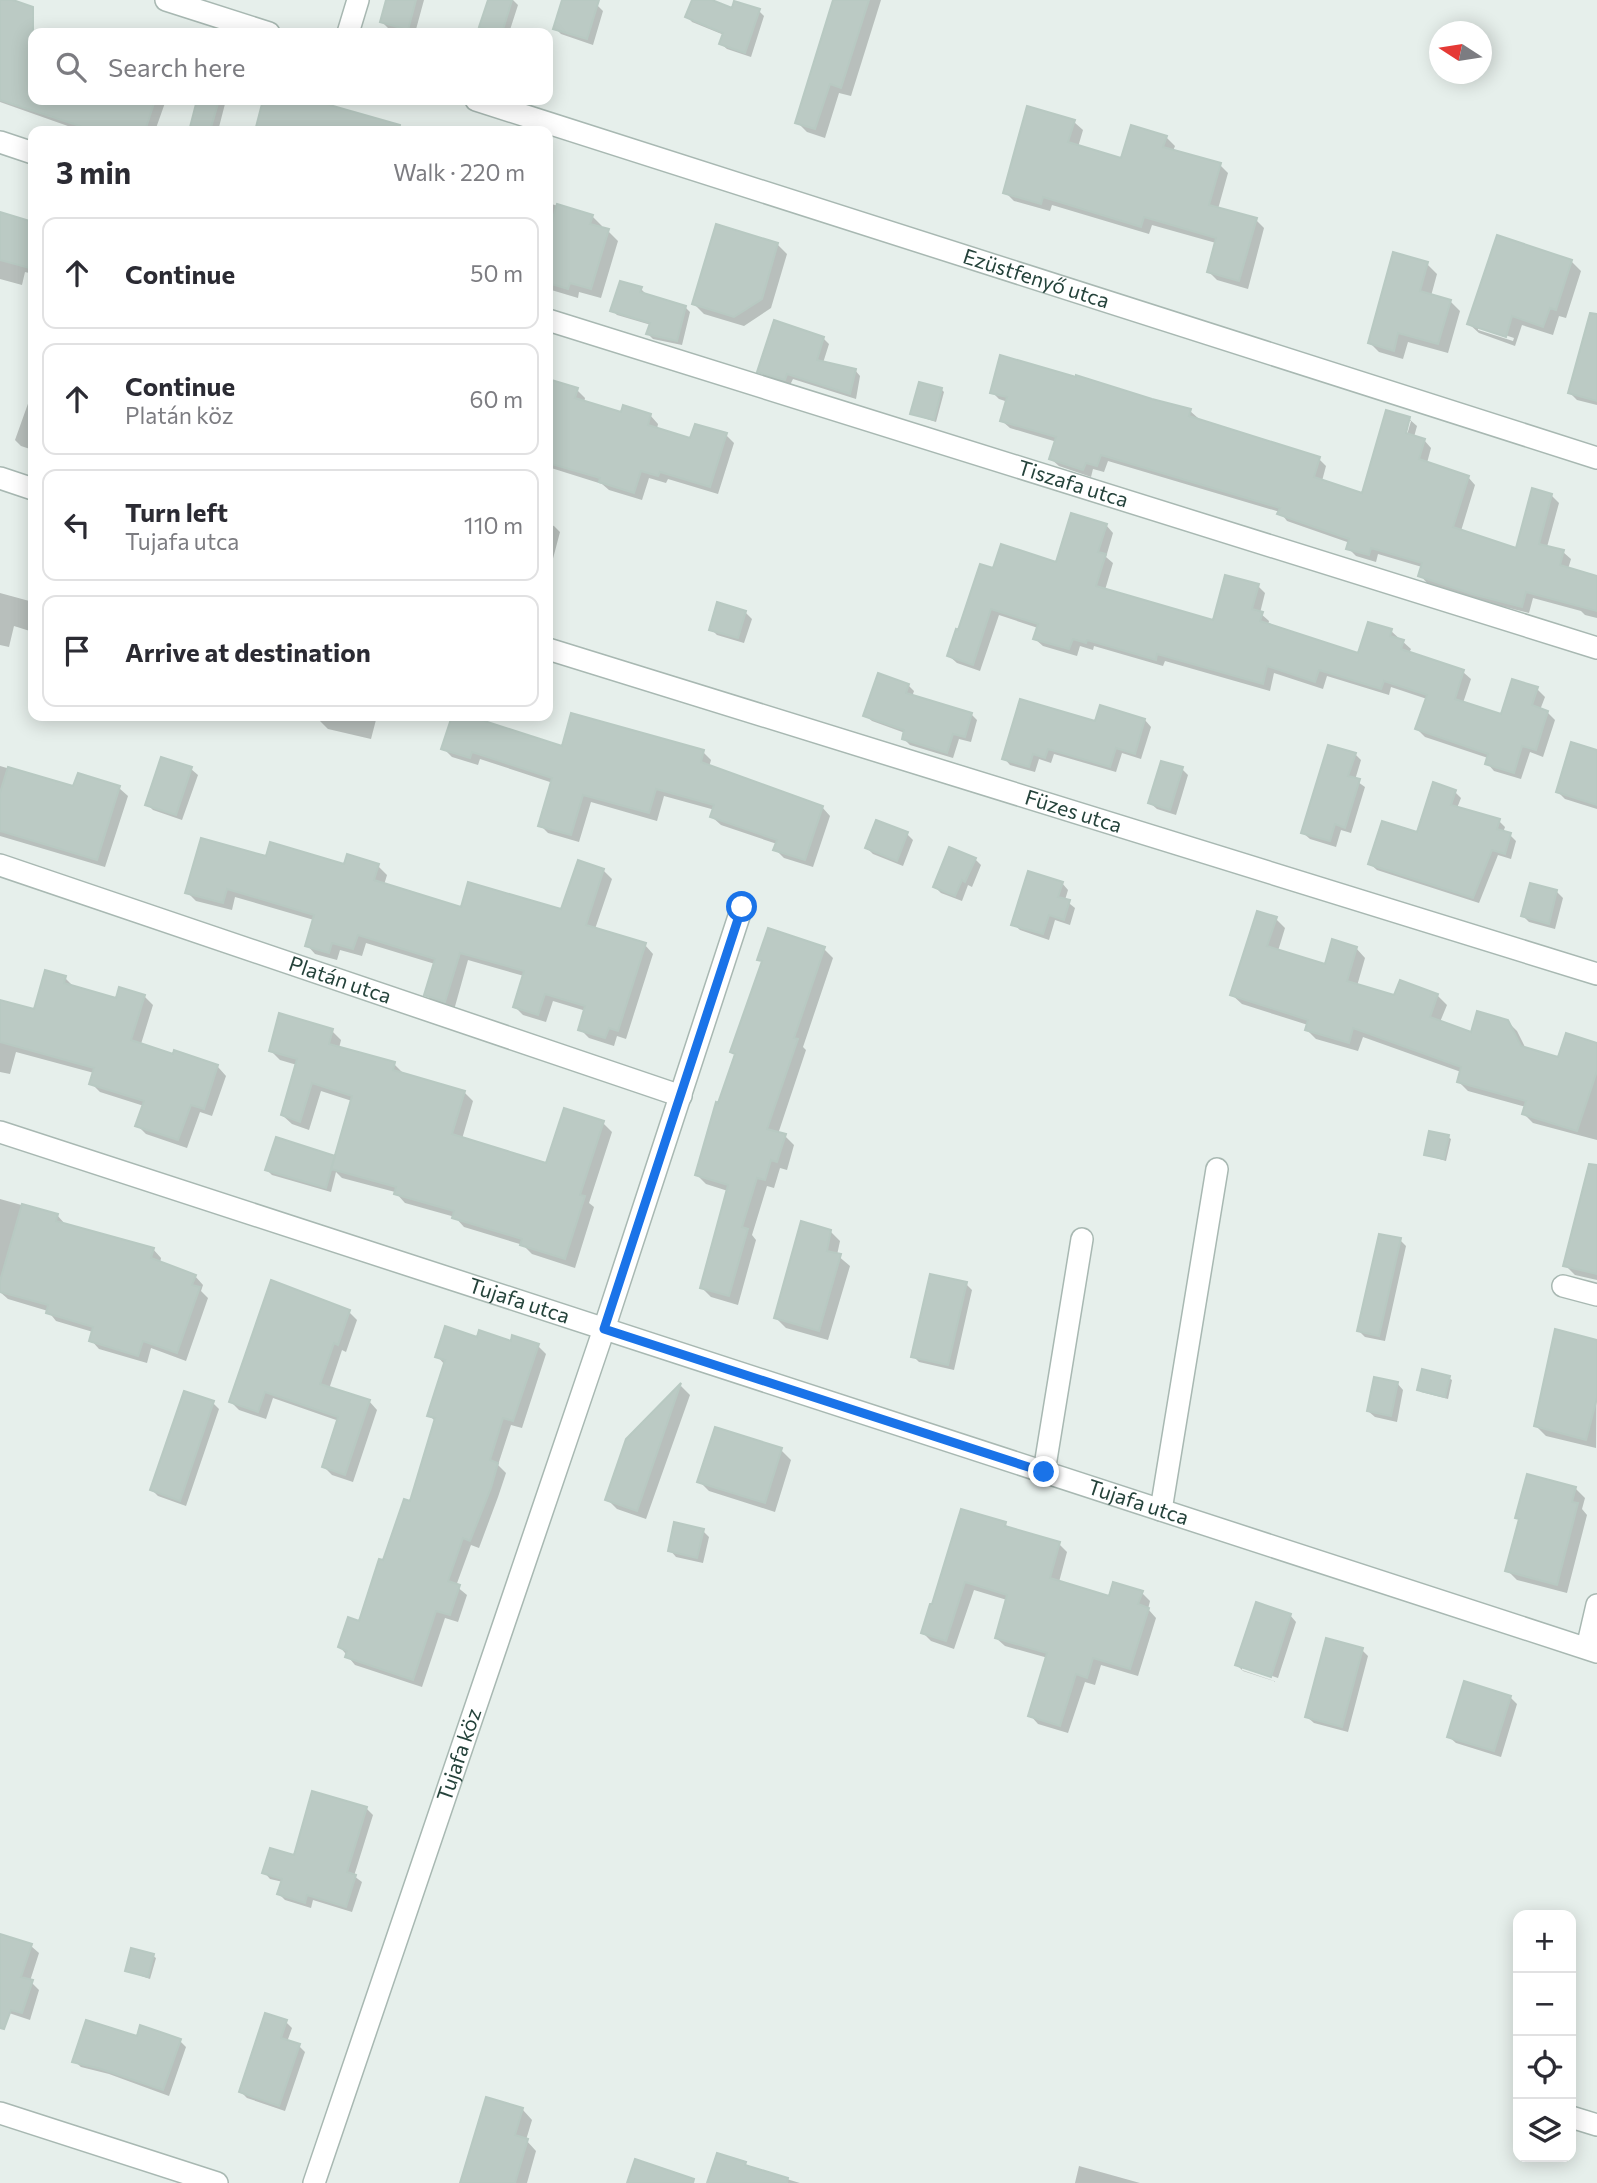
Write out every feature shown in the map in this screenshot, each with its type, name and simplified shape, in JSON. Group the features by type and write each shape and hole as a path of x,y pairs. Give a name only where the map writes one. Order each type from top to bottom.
{"street":[{"path":"166,0 253,28"},
{"path":"350,28 358,0"},
{"name":"Ezüstfenyő utca","path":"492,105 1597,458"},
{"path":"0,142 28,151"},
{"name":"Tiszafa utca","path":"553,322 1597,648"},
{"path":"0,478 28,487"},
{"name":"Füzes utca","path":"553,651 1597,974"},
{"name":"Platán utca","path":"0,864 681,1096"},
{"name":"Tujafa köz","path":"314,2183 604,1329 742,907"},
{"name":"Tujafa utca","path":"0,1132 1592,1650"},
{"path":"1161,1510 1217,1169"},
{"path":"1044,1472 1082,1239"},
{"path":"1563,1286 1597,1295"},
{"path":"1592,1650 1597,1605"},
{"path":"0,2113 216,2183"},
{"path":"1576,2119 1597,2125"}],"building":[{"path":"0,0 13,0 33,7 33,28 28,28 28,105 153,105 147,126 80,126 0,100"},
{"path":"386,0 416,0 409,28 380,22"},
{"path":"488,0 512,0 504,28 479,27"},
{"path":"562,0 599,0 587,39 553,29"},
{"path":"692,0 712,0 732,8 734,1 760,9 745,53 719,44 723,33 685,17"},
{"path":"833,0 869,0 841,88 830,84 815,129 795,123"},
{"path":"196,105 218,105 211,126 190,126"},
{"path":"262,105 330,105 400,125 400,126 256,126"},
{"path":"1027,106 1075,120 1068,142 1121,158 1131,125 1167,136 1163,147 1221,163 1209,205 1257,218 1239,281 1207,272 1216,238 1144,217 1141,227 1043,197 1041,204 1003,193"},
{"path":"557,204 593,215 590,224 609,229 591,289 570,283 568,289 553,284 553,218"},
{"path":"0,212 28,220 28,268 0,260"},
{"path":"716,224 778,243 762,299 734,317 692,304"},
{"path":"1497,235 1572,260 1556,310 1550,308 1543,327 1512,316 1506,337 1467,324"},
{"path":"1393,252 1428,262 1420,291 1451,300 1438,344 1398,333 1394,351 1368,343"},
{"path":"620,281 642,287 640,292 686,306 677,341 646,334 650,323 610,311"},
{"path":"1590,313 1597,314 1597,401 1568,393"},
{"path":"774,320 824,337 817,360 856,369 850,394 787,374 785,380 757,372"},
{"path":"1000,355 1191,409 1189,416 1320,457 1314,477 1362,493 1386,410 1410,417 1406,433 1425,439 1419,459 1469,476 1453,527 1516,548 1532,488 1552,494 1539,544 1564,550 1560,565 1597,576 1597,611 1526,592 1522,607 1472,594 1418,576 1422,563 1371,548 1369,555 1346,549 1349,539 1277,514 1280,508 1101,455 1097,466 1086,463 1083,470 1049,459 1056,437 1000,421 1007,397 990,393"},
{"path":"553,380 578,388 575,398 621,412 623,405 651,414 648,425 690,438 695,424 727,433 710,487 660,472 658,476 641,471 634,493 599,482 600,478 553,464"},
{"path":"919,382 942,388 934,420 910,414"},
{"path":"1071,513 1107,524 1098,552 1106,554 1096,586 1213,620 1225,575 1259,584 1252,609 1263,612 1260,621 1358,653 1368,622 1392,629 1390,636 1404,640 1401,649 1464,670 1455,699 1501,714 1512,679 1538,687 1532,705 1548,711 1536,750 1522,746 1514,773 1485,764 1488,754 1415,729 1427,695 1384,681 1381,689 1319,670 1315,682 1267,666 1263,684 1157,654 1156,660 1087,640 1086,643 1073,639 1069,649 1033,639 1038,624 991,609 973,665 947,656 980,564 993,568 1001,544 1056,562"},
{"path":"717,602 746,611 738,638 709,630"},
{"path":"878,673 909,684 906,693 972,713 965,737 953,734 947,753 902,739 904,730 863,716"},
{"path":"1020,699 1095,721 1100,705 1145,719 1135,754 1116,748 1110,767 1048,749 1045,758 1033,754 1029,767 1002,759"},
{"path":"571,713 704,750 701,762 823,806 805,860 773,850 777,840 710,817 714,805 656,789 649,813 583,795 571,835 538,826 552,778 472,752 470,758 441,749 450,721 484,721 562,746"},
{"path":"1571,742 1597,750 1597,805 1556,792"},
{"path":"1328,745 1356,753 1348,776 1360,779 1345,828 1335,824 1330,841 1301,833"},
{"path":"161,757 192,767 176,815 145,805"},
{"path":"1161,761 1183,767 1170,810 1148,803"},
{"path":"8,767 73,786 78,773 120,786 97,860 0,831 0,793"},
{"path":"1433,782 1456,790 1451,805 1500,819 1497,829 1511,833 1505,854 1492,850 1473,898 1368,864 1382,821 1417,832"},
{"path":"876,820 908,832 897,861 865,848"},
{"path":"201,838 266,856 270,842 344,864 347,854 379,864 374,880 461,907 468,882 561,909 578,860 604,869 586,925 646,943 618,1031 609,1028 605,1038 578,1030 585,1006 545,994 538,1015 513,1007 524,971 460,953 445,1002 424,995 435,959 358,935 353,949 332,943 329,953 305,946 314,915 227,889 223,903 185,893"},
{"path":"949,847 976,858 955,896 933,887"},
{"path":"1028,871 1063,882 1058,897 1070,900 1064,920 1049,915 1043,934 1011,925"},
{"path":"1530,883 1557,890 1549,924 1521,916"},
{"path":"1257,911 1277,917 1267,946 1325,964 1332,939 1357,947 1347,981 1394,995 1400,980 1438,994 1430,1017 1471,1032 1477,1011 1508,1020 1521,1046 1558,1057 1566,1033 1597,1043 1597,1071 1577,1131 1522,1114 1526,1101 1457,1082 1461,1067 1353,1028 1349,1043 1305,1030 1308,1020 1230,995"},
{"path":"768,928 825,947 794,1038 798,1039 767,1129 786,1134 777,1162 771,1160 765,1180 757,1178 742,1227 748,1229 729,1296 700,1288 728,1185 695,1175 716,1102 718,1103 735,1054 730,1052 762,961 757,960"},
{"path":"45,970 66,976 64,983 116,998 119,987 145,995 131,1040 173,1054 174,1050 218,1065 204,1109 191,1105 178,1140 135,1126 144,1101 89,1084 94,1068 0,1042 0,1000 34,1009"},
{"path":"279,1013 333,1029 329,1044 395,1062 393,1070 465,1091 452,1134 546,1163 564,1108 604,1121 580,1195 585,1196 565,1259 520,1245 522,1239 452,1218 454,1211 394,1194 396,1187 331,1169 352,1096 312,1083 300,1122 281,1115 297,1059 269,1051"},
{"path":"1429,1131 1449,1135 1444,1159 1424,1155"},
{"path":"276,1137 335,1156 326,1188 265,1170"},
{"path":"1589,1164 1597,1165 1597,1274 1563,1266"},
{"path":"22,1204 58,1214 56,1221 154,1248 151,1258 196,1275 192,1285 200,1287 177,1353 143,1341 138,1356 89,1341 93,1327 46,1313 48,1305 0,1292 0,1281"},
{"path":"801,1221 831,1230 827,1251 841,1254 819,1331 774,1318"},
{"path":"1379,1234 1401,1238 1379,1336 1357,1331"},
{"path":"930,1274 967,1282 948,1365 911,1357"},
{"path":"271,1280 350,1310 338,1345 334,1343 320,1384 370,1400 345,1475 322,1467 338,1417 265,1392 258,1412 229,1402"},
{"path":"445,1326 477,1337 479,1330 511,1341 512,1335 539,1344 513,1421 503,1418 490,1460 498,1463 491,1488 470,1541 463,1538 448,1581 460,1585 450,1615 436,1611 413,1680 345,1657 347,1651 338,1647 348,1617 359,1621 379,1559 383,1560 404,1499 410,1501 435,1418 427,1416 445,1360 435,1357"},
{"path":"1555,1329 1597,1340 1597,1398 1586,1440 1534,1426"},
{"path":"1422,1369 1450,1376 1445,1397 1417,1390"},
{"path":"1374,1377 1398,1382 1391,1416 1367,1411"},
{"path":"681,1383 637,1511 605,1500 626,1439"},
{"path":"184,1391 214,1401 180,1501 150,1490"},
{"path":"715,1427 782,1448 765,1503 697,1482"},
{"path":"1527,1474 1576,1487 1572,1502 1578,1503 1557,1585 1505,1571 1519,1519 1515,1518"},
{"path":"961,1509 1006,1522 1005,1526 1060,1542 1050,1578 1109,1596 1113,1582 1143,1591 1138,1604 1149,1608 1130,1669 1093,1658 1087,1678 1076,1674 1060,1726 1028,1716 1047,1653 995,1638 1007,1595 965,1582 946,1641 921,1633"},
{"path":"674,1522 704,1529 697,1558 668,1551"},
{"path":"1256,1602 1291,1614 1271,1677 1235,1665"},
{"path":"1326,1638 1363,1648 1342,1727 1305,1717"},
{"path":"1464,1681 1511,1696 1494,1751 1447,1737"},
{"path":"312,1791 367,1807 347,1872 356,1875 346,1907 307,1895 305,1903 277,1894 282,1879 262,1873 270,1848 294,1855"},
{"path":"0,1934 32,1944 21,1977 33,1980 22,2013 11,2010 4,2029 0,2028"},
{"path":"131,1948 154,1954 148,1977 125,1971"},
{"path":"265,2013 287,2020 281,2038 300,2044 279,2106 239,2092"},
{"path":"86,2020 137,2036 140,2025 181,2039 163,2090 72,2062"},
{"path":"486,2097 523,2108 515,2135 528,2139 515,2183 460,2183"},
{"path":"717,2153 788,2178 787,2183 707,2183"},
{"path":"635,2159 694,2179 693,2183 627,2183"}],"route":[{"path":"742,907 604,1329 1044,1472"}]}
